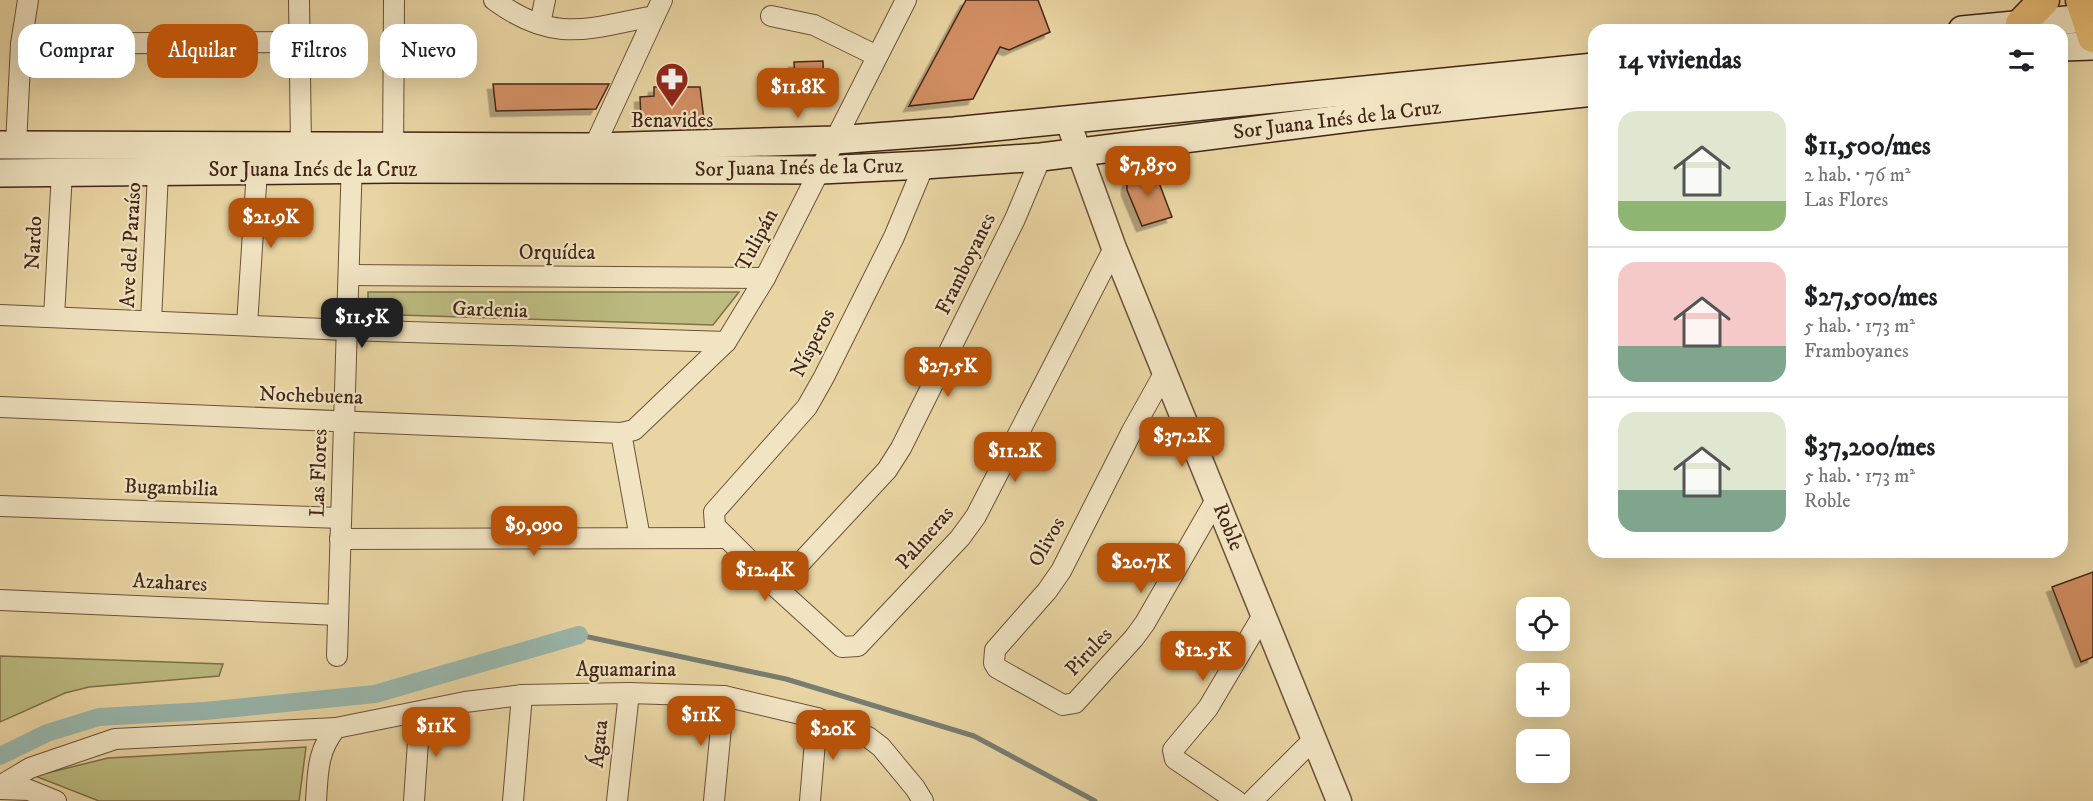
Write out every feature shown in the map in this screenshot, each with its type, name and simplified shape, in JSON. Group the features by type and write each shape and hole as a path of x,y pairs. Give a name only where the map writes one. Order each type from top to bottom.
{"main road":[{"path":"2021,24 2044,0"},
{"path":"2021,24 2089,24"},
{"path":"2068,42 2089,24"},
{"name":"Sor Juana Inés de la Cruz","path":"0,173 257,170 352,158 687,157 1588,67"},
{"name":"Sor Juana Inés de la Cruz","path":"393,158 594,147 821,170 924,165 1041,157 1366,116 1588,93"},
{"name":"Sor Juana Inés de la Cruz","path":"8,145 301,147 352,158"}],"street":[{"path":"24,24 28,0"},
{"path":"299,0 300,24"},
{"path":"393,158 394,0"},
{"path":"494,0 511,12 540,24 559,30 579,31 658,8"},
{"path":"540,24 545,0"},
{"name":"Tulipán","path":"621,433 640,426 726,342 765,278 906,0"},
{"path":"594,147 658,8"},
{"path":"771,16 814,26 877,56"},
{"path":"135,43 270,42"},
{"path":"8,145 18,67"},
{"path":"300,78 301,147"},
{"name":"Roble","path":"1067,119 1114,248 1339,801"},
{"name":"Framboyanes","path":"777,588 887,470 901,448 1015,219 1041,157"},
{"name":"Las Flores","path":"337,656 352,158"},
{"name":"Nísperos","path":"728,538 715,526 714,512 807,407 894,237 924,165"},
{"path":"248,325 257,170"},
{"name":"Nardo","path":"54,317 62,172"},
{"name":"Ave del Paraíso","path":"151,321 158,172"},
{"name":"Palmeras","path":"777,588 842,647 858,646 960,538 976,516 1114,248"},
{"name":"Orquídea","path":"349,275 765,278"},
{"name":"Gardenia","path":"0,315 347,330 726,342"},
{"name":"Olivos","path":"1063,705 997,668 994,663 995,650 1047,591 1060,571 1165,372"},
{"name":"Nochebuena","path":"0,407 621,433"},
{"path":"621,433 640,538"},
{"name":"Pirules","path":"1063,705 1075,703 1140,631 1217,498"},
{"name":"Bugambilia","path":"0,506 341,518"},
{"path":"340,539 728,538 777,588"},
{"name":"Azahares","path":"0,600 338,615"},
{"path":"1237,801 1175,759 1173,750 1208,708 1222,687 1263,615"},
{"name":"Aguamarina","path":"6,791 30,768 115,739 336,728 465,702 522,695 629,693 724,696 818,718 868,737 880,747 917,797"},
{"name":"Ágata","path":"617,801 629,693"},
{"path":"513,801 522,695"},
{"path":"714,801 724,696"},
{"path":"414,801 420,712"},
{"path":"810,801 818,718"},
{"path":"316,801 319,763 326,740 336,728"},
{"path":"1252,801 1314,739"},
{"path":"6,791 29,790 56,801"}],"green space":[{"path":"368,292 739,292 713,325 368,314"},
{"path":"0,656 223,664 219,676 89,687 65,693 0,722"},
{"path":"306,747 299,801 99,801 35,776 108,758"}],"building":[{"path":"966,0 1038,0 1050,32 1009,50 1000,47 973,99 909,106"},
{"path":"823,61 824,94 814,101 796,101 794,62"},
{"path":"493,84 609,84 596,109 496,111"},
{"name":"Benavides","path":"654,87 700,87 704,120 641,120 640,97 654,96"},
{"path":"1153,167 1172,217 1142,226 1127,190 1127,184 1133,174"},
{"path":"2093,572 2093,657 2081,662 2052,587"}],"waterway":[{"path":"579,635 786,679 974,736 1095,801"},
{"path":"0,756 47,733 99,717 205,711 375,694 579,635"}],"place":[{"name":"Benavides","path":"672,108"}]}
